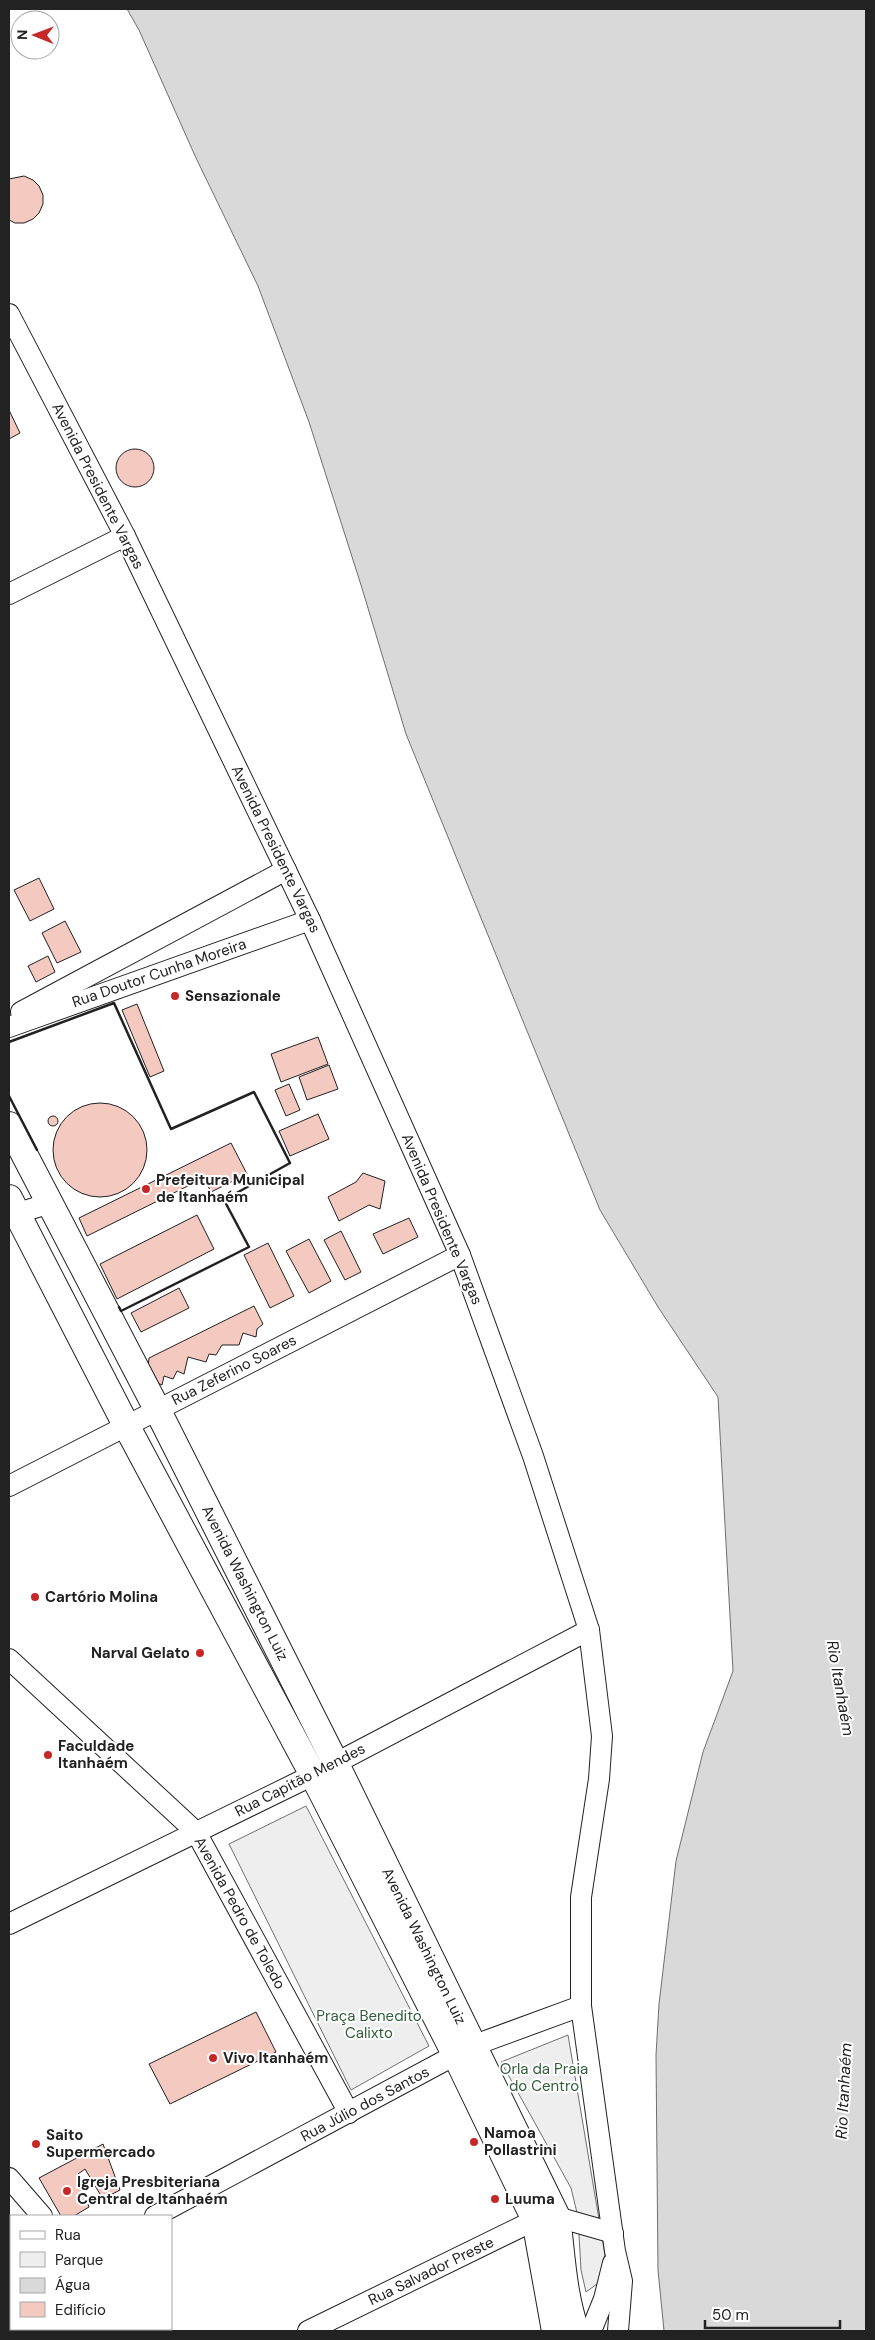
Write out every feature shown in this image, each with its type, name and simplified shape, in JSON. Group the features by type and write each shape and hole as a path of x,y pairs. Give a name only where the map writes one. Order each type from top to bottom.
{"main road":[{"name":"Avenida Washington Luiz","path":"9,1125 157,1409 324,1768 546,2218"},
{"name":"Avenida Washington Luiz","path":"11,1209 126,1425 324,1768"},
{"path":"546,2218 555,2331"},
{"path":"546,2218 563,2281 567,2305 576,2331"}],"street":[{"name":"Avenida Presidente Vargas","path":"9,314 125,536 310,920 460,1255 533,1456 589,1630 602,1736 599,1779 581,1897 581,2006 614,2242 622,2282 618,2331"},
{"path":"9,594 125,536"},
{"name":"Rua Doutor Cunha Moreira","path":"9,1018 286,870"},
{"name":"Rua Doutor Cunha Moreira","path":"9,1026 310,920"},
{"path":"11,1209 50,1203"},
{"name":"Rua Zeferino Soares","path":"9,1486 460,1255"},
{"name":"Rua Capitão Mendes","path":"9,1924 324,1768 589,1630"},
{"name":"Avenida Pedro de Toledo","path":"9,1659 196,1832 349,2113"},
{"name":"Rua Júlio dos Santos","path":"157,2215 464,2051 581,2006"},
{"path":"9,2178 41,2215"},
{"path":"546,2218 614,2242"},
{"name":"Rua Salvador Preste","path":"308,2331 546,2218"},
{"name":"Avenida Presidente Vargas","path":"591,2331 610,2283 614,2242"}],"green space":[{"name":"Praça Benedito Calixto","path":"306,1806 429,2046 351,2090 229,1844"},
{"name":"Orla da Praia do Centro","path":"568,2035 605,2255 601,2281 586,2292 581,2270 578,2217 571,2188 501,2062"}],"water":[{"name":"Rio Itanhaém","path":"127,9 866,9 866,2331 664,2331 658,2270 656,2055 659,2004 676,1861 703,1752 733,1671 718,1397 658,1307 600,1210 406,734 309,422 258,286 196,158 139,30"}],"building":[{"path":"24,176 33,180 39,186 43,195 43,204 39,213 33,219 24,223 15,223 9,220 9,179"},
{"path":"9,410 20,433 9,439"},
{"path":"135,449 149,454 154,468 149,482 135,487 121,482 116,468 121,454"},
{"path":"39,878 54,909 30,921 14,890"},
{"path":"65,921 81,952 57,963 42,933"},
{"path":"48,956 55,972 36,982 28,966"},
{"path":"137,1004 164,1071 150,1077 122,1010"},
{"path":"318,1037 328,1064 281,1082 271,1054"},
{"path":"329,1065 338,1089 307,1100 299,1077"},
{"path":"289,1084 300,1110 286,1116 275,1090"},
{"path":"100,1103 118,1107 133,1117 143,1132 147,1150 143,1168 133,1183 118,1193 100,1197 82,1193 67,1183 57,1168 53,1150 57,1132 67,1117 82,1107"},
{"path":"318,1114 329,1139 290,1156 279,1131"},
{"path":"51,1116 55,1116 58,1121 57,1125 51,1126 48,1123 48,1119"},
{"path":"231,1143 247,1174 211,1192 204,1178 87,1236 79,1218"},
{"path":"363,1173 385,1181 380,1209 369,1205 339,1221 328,1197 356,1182"},
{"path":"197,1215 214,1249 117,1299 100,1264"},
{"path":"409,1218 418,1237 383,1254 373,1234"},
{"path":"341,1231 361,1272 345,1280 324,1240"},
{"path":"309,1239 331,1281 309,1293 286,1251"},
{"path":"268,1243 294,1296 270,1308 244,1255"},
{"path":"179,1288 189,1308 141,1332 131,1313"},
{"path":"254,1306 263,1324 257,1329 256,1337 243,1333 239,1345 222,1345 216,1355 209,1354 206,1362 188,1357 184,1374 177,1371 173,1379 164,1376 162,1385 147,1378 149,1358"},
{"name":"Vivo Itanhaém","path":"256,2012 276,2052 170,2104 149,2064"},
{"name":"Igreja Presbiteriana Central de Itanhaém","path":"103,2144 120,2190 103,2199 85,2169 78,2174 89,2207 76,2215 60,2215 39,2178"}],"wall":[{"path":"9,1042 114,1003 171,1129 254,1092 290,1163 224,1200 249,1247 121,1311 119,1307"},
{"path":"9,1096 37,1150"}],"place":[{"name":"Sensazionale","path":"175,996"},
{"name":"Prefeitura Municipal de Itanhaém","path":"146,1189"},
{"name":"Cartório Molina","path":"35,1597"},
{"name":"Narval Gelato","path":"200,1653"},
{"name":"Faculdade Itanhaém","path":"48,1755"},
{"name":"Vivo Itanhaém","path":"213,2058"},
{"name":"Namoa Pollastrini","path":"474,2142"},
{"name":"Saito Supermercado","path":"36,2144"},
{"name":"Igreja Presbiteriana Central de Itanhaém","path":"67,2191"},
{"name":"Luuma","path":"495,2199"}]}
